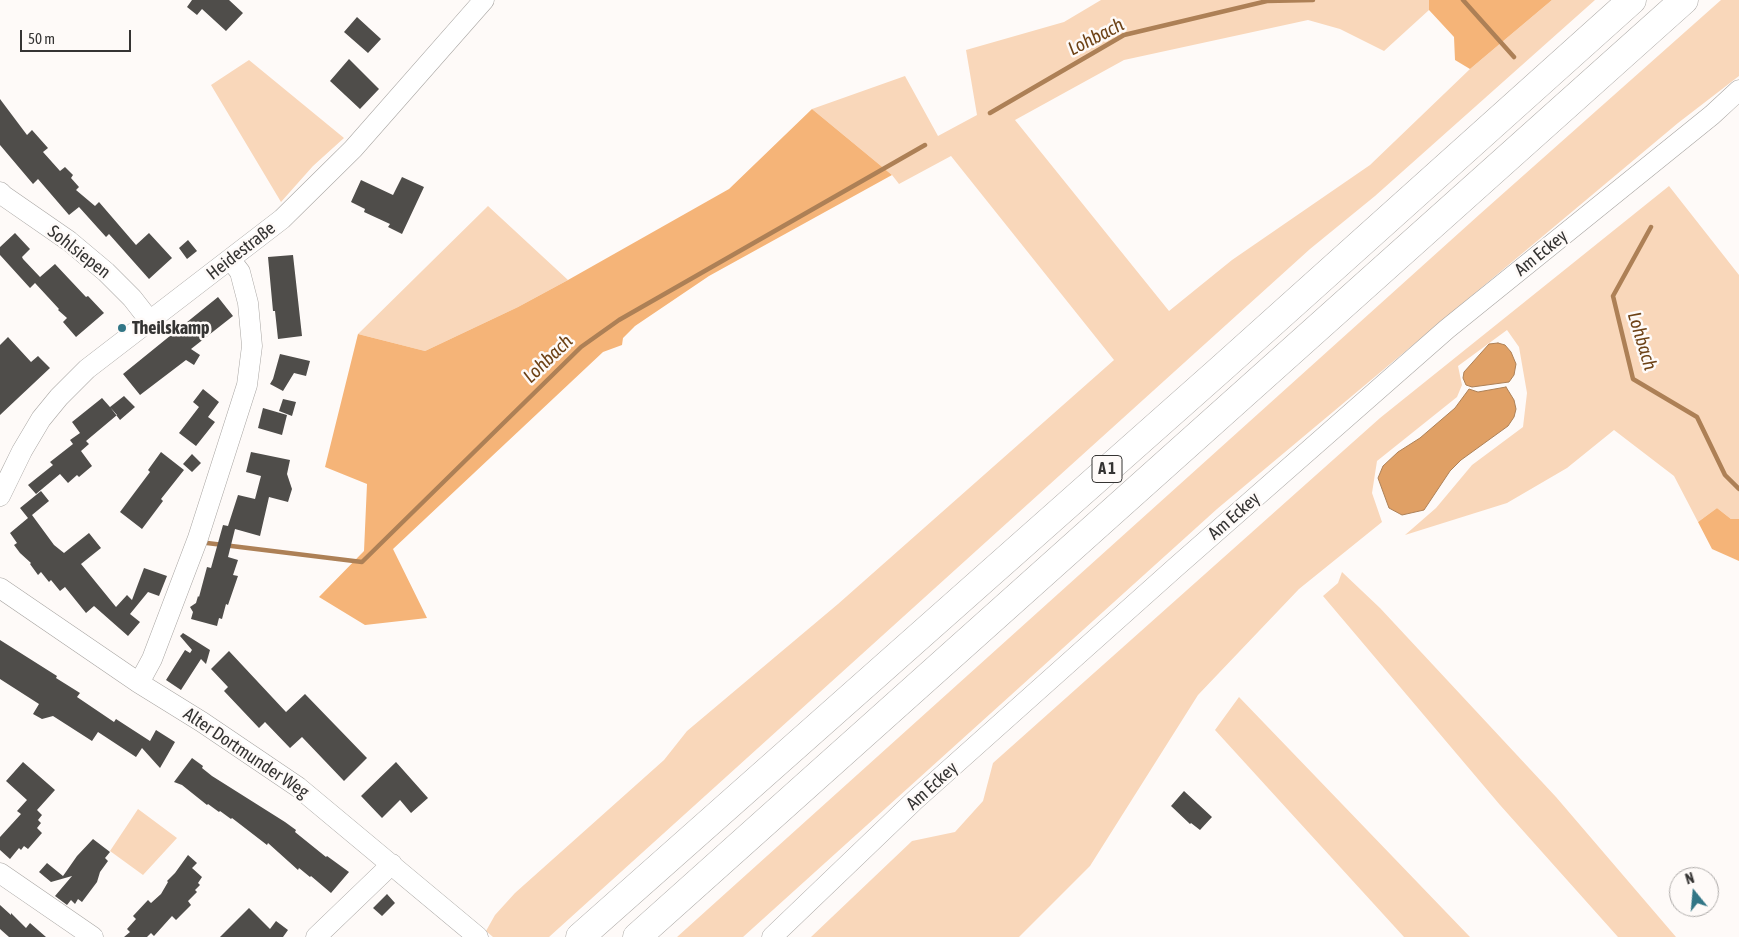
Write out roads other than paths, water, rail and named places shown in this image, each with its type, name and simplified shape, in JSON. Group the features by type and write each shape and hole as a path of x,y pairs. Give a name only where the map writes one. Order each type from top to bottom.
{"highway":[{"name":"A 1","path":"580,937 1229,361 1632,0"},
{"name":"A 1","path":"638,937 1684,0"}],"street":[{"name":"Heidestraße","path":"0,496 22,451 41,420 59,396 87,369 282,219 353,149 484,0"},
{"name":"Am Eckey","path":"772,937 915,800 1432,342 1712,115 1739,90"},
{"name":"Am Eckey","path":"1712,115 1739,101"},
{"name":"Sohlsiepen","path":"0,192 69,241 106,272 132,298 150,321"},
{"path":"138,683 152,659 198,538 247,385 252,346 248,303 240,272 230,259"},
{"name":"Alter Dortmunder Weg","path":"0,588 138,683 202,722 298,787 478,937"},
{"path":"316,937 392,864"},
{"path":"0,873 93,937"}],"waterway":[{"name":"Lohbach","path":"990,113 1124,35 1267,1 1313,0"},
{"name":"Lohbach","path":"1463,0 1514,57"},
{"name":"Lohbach","path":"207,543 362,562 581,347 619,320 925,145"},
{"name":"Lohbach","path":"1651,227 1613,296 1633,379 1697,417 1725,475 1739,489"}],"place":[{"name":"Theilskamp","path":"122,328"}]}
